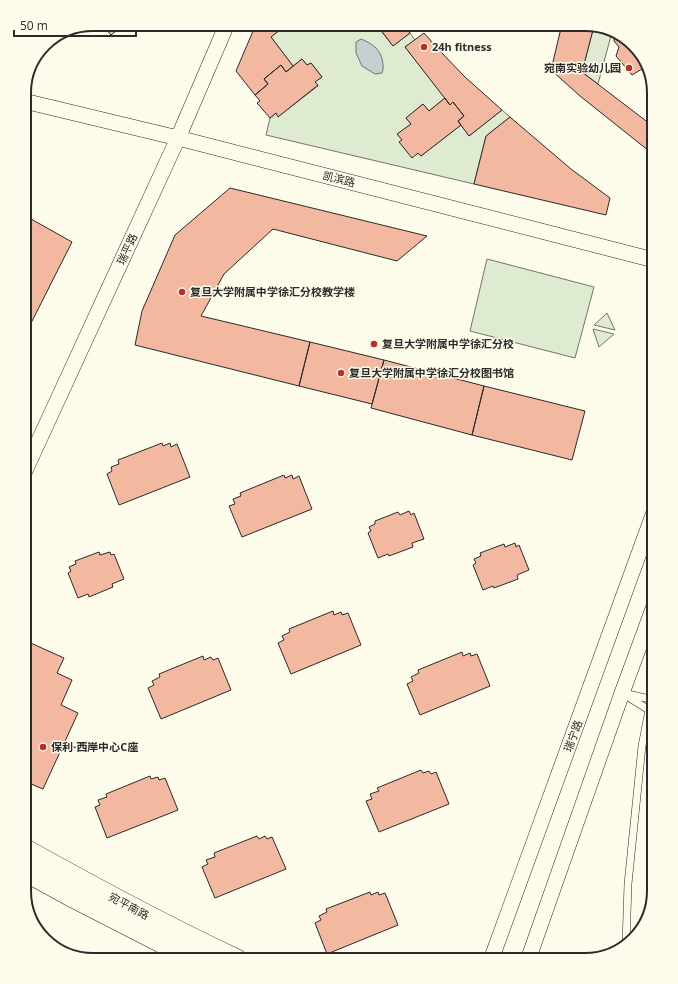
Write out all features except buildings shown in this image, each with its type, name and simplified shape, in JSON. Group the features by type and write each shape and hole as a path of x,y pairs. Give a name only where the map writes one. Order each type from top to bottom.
{"main road":[{"name":"宛平南路","path":"31,853 84,883 181,934 221,953"},
{"name":"宛平南路","path":"31,874 182,953"}],"street":[{"name":"瑞平路","path":"31,458 178,138 224,31"},
{"name":"凯滨路","path":"31,103 178,138 647,258"},
{"name":"瑞宁路","path":"494,953 647,531"},
{"path":"530,953 647,625"}],"lane":[{"path":"622,693 647,698"},
{"path":"622,693 647,709"},
{"path":"626,937 628,884 642,746 647,720"}],"green space":[{"path":"278,31 381,31 393,46 410,33 415,40 405,47 445,98 429,111 423,104 406,118 411,124 398,134 421,156 461,125 469,136 502,110 510,117 486,136 474,184 266,135 270,118 276,113 279,116 318,86 315,82 322,77 311,63 307,65 302,59 293,66 271,37"},
{"path":"593,31 611,36 598,84 582,72"},
{"path":"487,259 594,287 575,358 470,331"},
{"path":"607,313 615,330 594,325"},
{"path":"593,329 614,334 599,347"}],"shaded area":[{"path":"361,39 371,44 378,51 383,64 382,73 375,74 362,66 356,53 356,42"}],"place":[{"name":"24h fitness","path":"424,47"},
{"name":"宛南实验幼儿园","path":"629,68"},
{"name":"复旦大学附属中学徐汇分校教学楼","path":"182,292"},
{"name":"复旦大学附属中学徐汇分校","path":"374,344"},
{"name":"复旦大学附属中学徐汇分校图书馆","path":"341,373"},
{"name":"保利·西岸中心C座","path":"43,747"}]}
